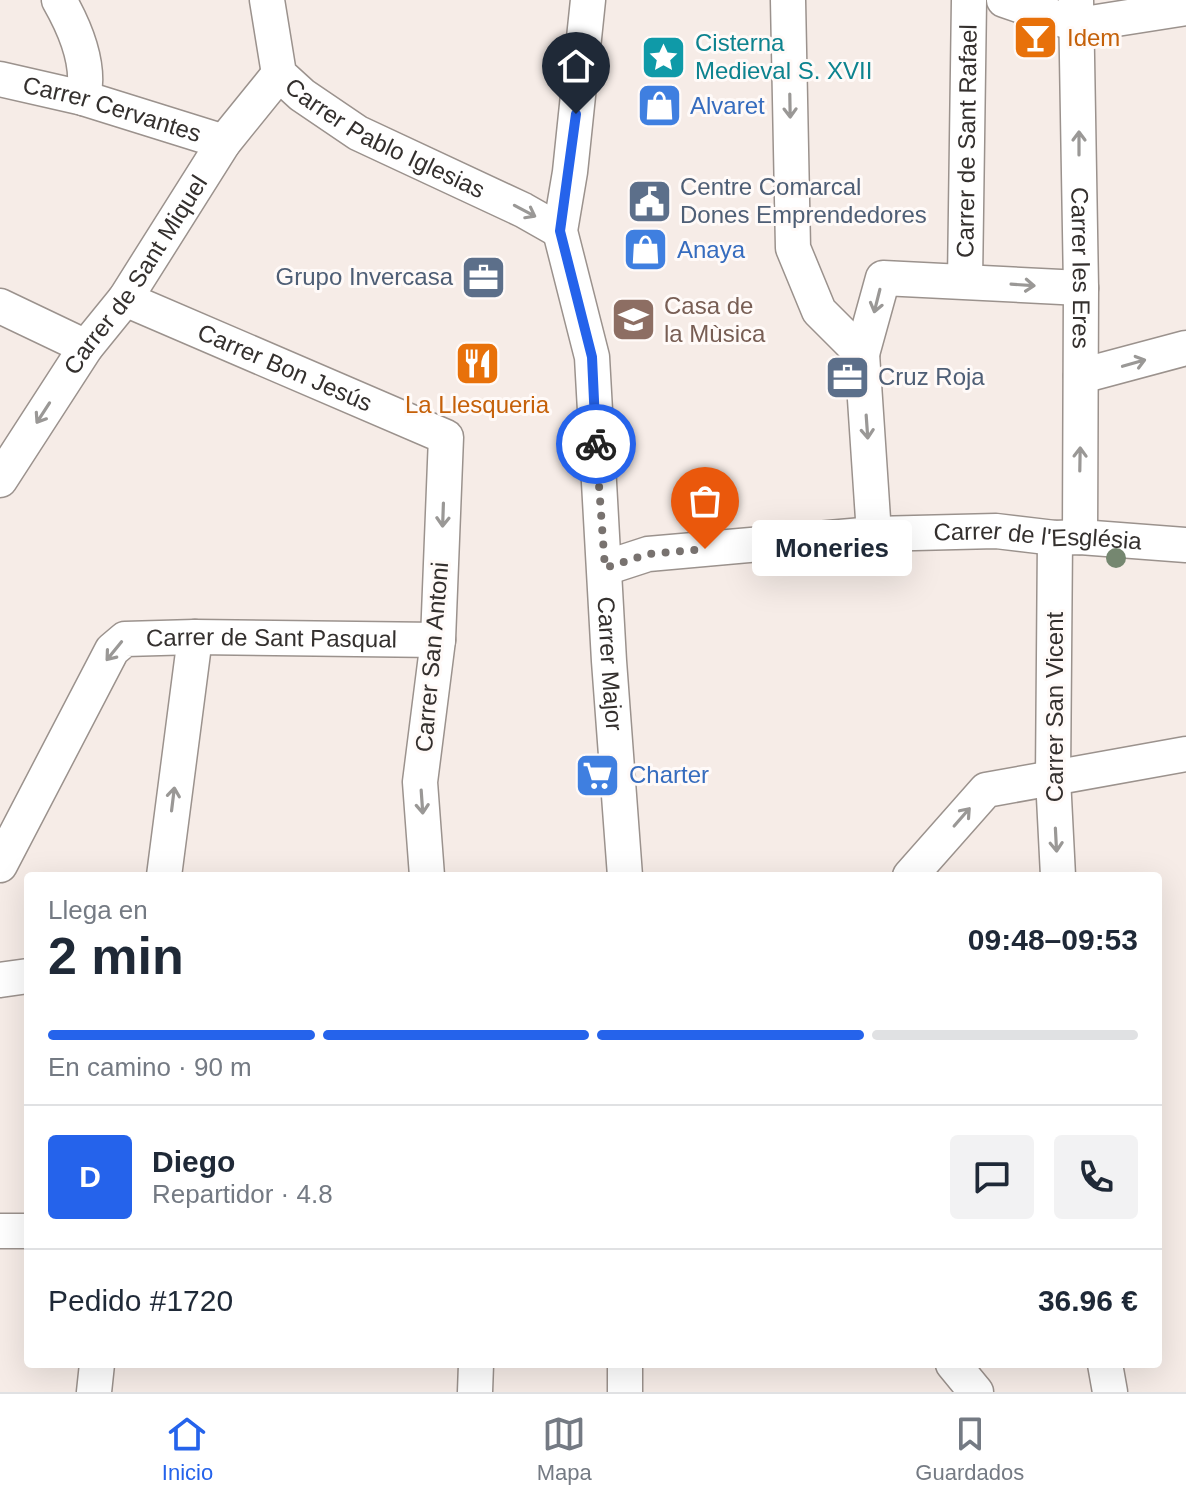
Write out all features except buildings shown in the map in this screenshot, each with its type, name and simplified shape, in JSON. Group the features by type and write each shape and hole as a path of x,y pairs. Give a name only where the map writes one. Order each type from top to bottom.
{"street":[{"path":"59,0 82,54 83,98"},
{"name":"Carrer Pablo Iglesias","path":"267,0 279,74 302,95 358,133 523,210 560,231"},
{"path":"560,231 570,172 588,0"},
{"path":"788,0 793,248 819,311 862,354 874,534"},
{"name":"Carrer de Sant Rafael","path":"965,281 969,0"},
{"path":"1004,0 1077,13 1186,8"},
{"name":"Carrer les Eres","path":"1067,538 1081,376 1077,13"},
{"name":"Carrer de Sant Miquel","path":"0,480 86,347 125,299 224,142 279,74"},
{"name":"Carrer Cervantes","path":"0,79 83,98 224,142"},
{"name":"Carrer Major","path":"560,231 592,357 625,872"},
{"name":"Carrer de Sant Rafael","path":"862,354 883,278 1081,288"},
{"name":"Carrer Bon Jesús","path":"125,299 446,437"},
{"path":"0,306 86,347"},
{"path":"1081,376 1186,348"},
{"name":"Carrer San Antoni","path":"427,872 420,782 438,640 446,437"},
{"name":"Carrer de l'Església","path":"605,568 648,554 874,534 996,531 1186,545"},
{"name":"Carrer San Vicent","path":"1058,872 1053,778 1067,538"},
{"path":"165,872 195,637"},
{"name":"Carrer de Sant Pasqual","path":"0,865 112,650 125,639 438,640"},
{"path":"914,872 986,790 1186,754"},
{"path":"0,980 24,977"},
{"path":"0,1231 24,1231"},
{"path":"94,1392 97,1368"},
{"path":"475,1392 476,1368"},
{"path":"625,1368 625,1392"},
{"path":"956,1368 976,1392"},
{"path":"1106,1368 1110,1392"}],"way so far":[{"path":"596,444 605,568 648,554 705,549"}],"place":[{"name":"Idem","path":"1036,38"},
{"name":"Cisterna Medieval S. XVII","path":"664,57"},
{"name":"Alvaret","path":"659,106"},
{"name":"Centre Comarcal Dones Emprendedores","path":"649,201"},
{"name":"Anaya","path":"646,250"},
{"name":"Grupo Invercasa","path":"484,277"},
{"name":"Casa de la Mùsica","path":"633,320"},
{"name":"La Llesqueria","path":"477,363"},
{"name":"Cruz Roja","path":"847,377"},
{"name":"Moneries","path":"705,549"},
{"name":"Charter","path":"598,775"}],"route":[{"path":"576,114 560,231 592,357 596,444"}]}
